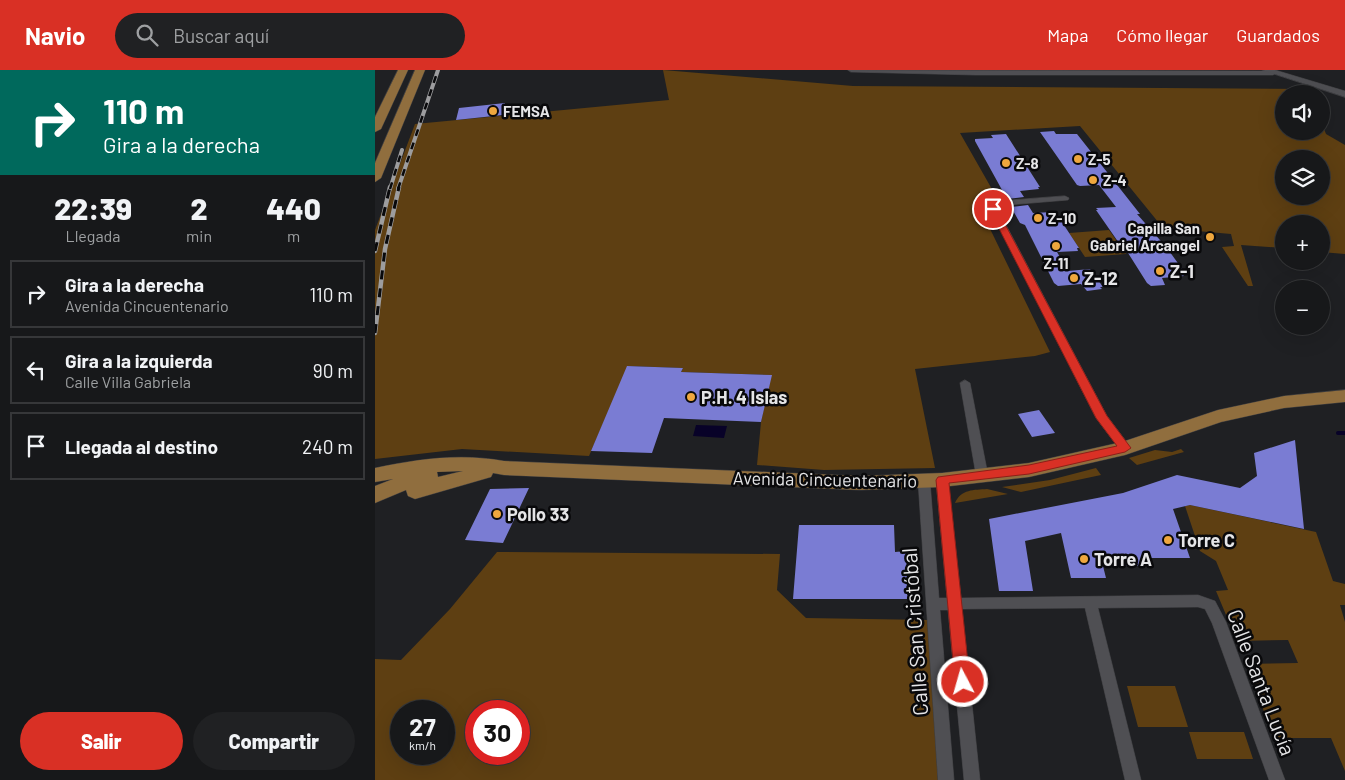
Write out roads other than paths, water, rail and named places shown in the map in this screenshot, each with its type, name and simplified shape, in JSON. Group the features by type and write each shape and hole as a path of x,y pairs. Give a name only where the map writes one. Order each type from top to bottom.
{"main road":[{"path":"375,130 403,70"},
{"path":"375,178 420,70"},
{"name":"Avenida Cincuentenario","path":"375,475 433,465 860,483 933,480 1029,470 1125,448 1218,416 1284,402 1345,396"},
{"path":"375,462 434,456 492,468"},
{"path":"375,507 402,495 441,482 492,468"},
{"name":"Avenida Cincuentenario","path":"375,495 406,481 438,474 492,468"}],"street":[{"path":"851,70 975,73 1270,71 1345,94"},
{"path":"1065,198 992,205 1102,418 1125,448"},
{"path":"965,383 981,475"},
{"path":"933,480 955,604 972,780"},
{"name":"Calle San Cristóbal","path":"933,480 934,604 946,780"},
{"name":"Calle Santa Lucía","path":"934,604 1198,601 1210,605 1219,622 1277,780"},
{"path":"1090,602 1133,780"}],"waterway":[{"path":"1338,433 1345,433"}],"railway":[{"path":"398,189 438,70"},
{"path":"390,189 402,150"},
{"path":"375,251 390,187"},
{"path":"375,333 385,249 399,187"}],"place":[{"name":"FEMSA","path":"493,111"},
{"name":"Z-5","path":"1078,159"},
{"name":"Z-8","path":"1006,163"},
{"name":"Z-4","path":"1093,180"},
{"name":"Z-10","path":"1038,218"},
{"name":"Capilla San Gabriel Arcangel","path":"1210,237"},
{"name":"Z-11","path":"1056,246"},
{"name":"Z-1","path":"1160,271"},
{"name":"Z-12","path":"1074,278"},
{"name":"P.H. 4 Islas","path":"691,397"},
{"name":"Pollo 33","path":"497,514"},
{"name":"Torre C","path":"1168,540"},
{"name":"Torre A","path":"1084,559"}]}
